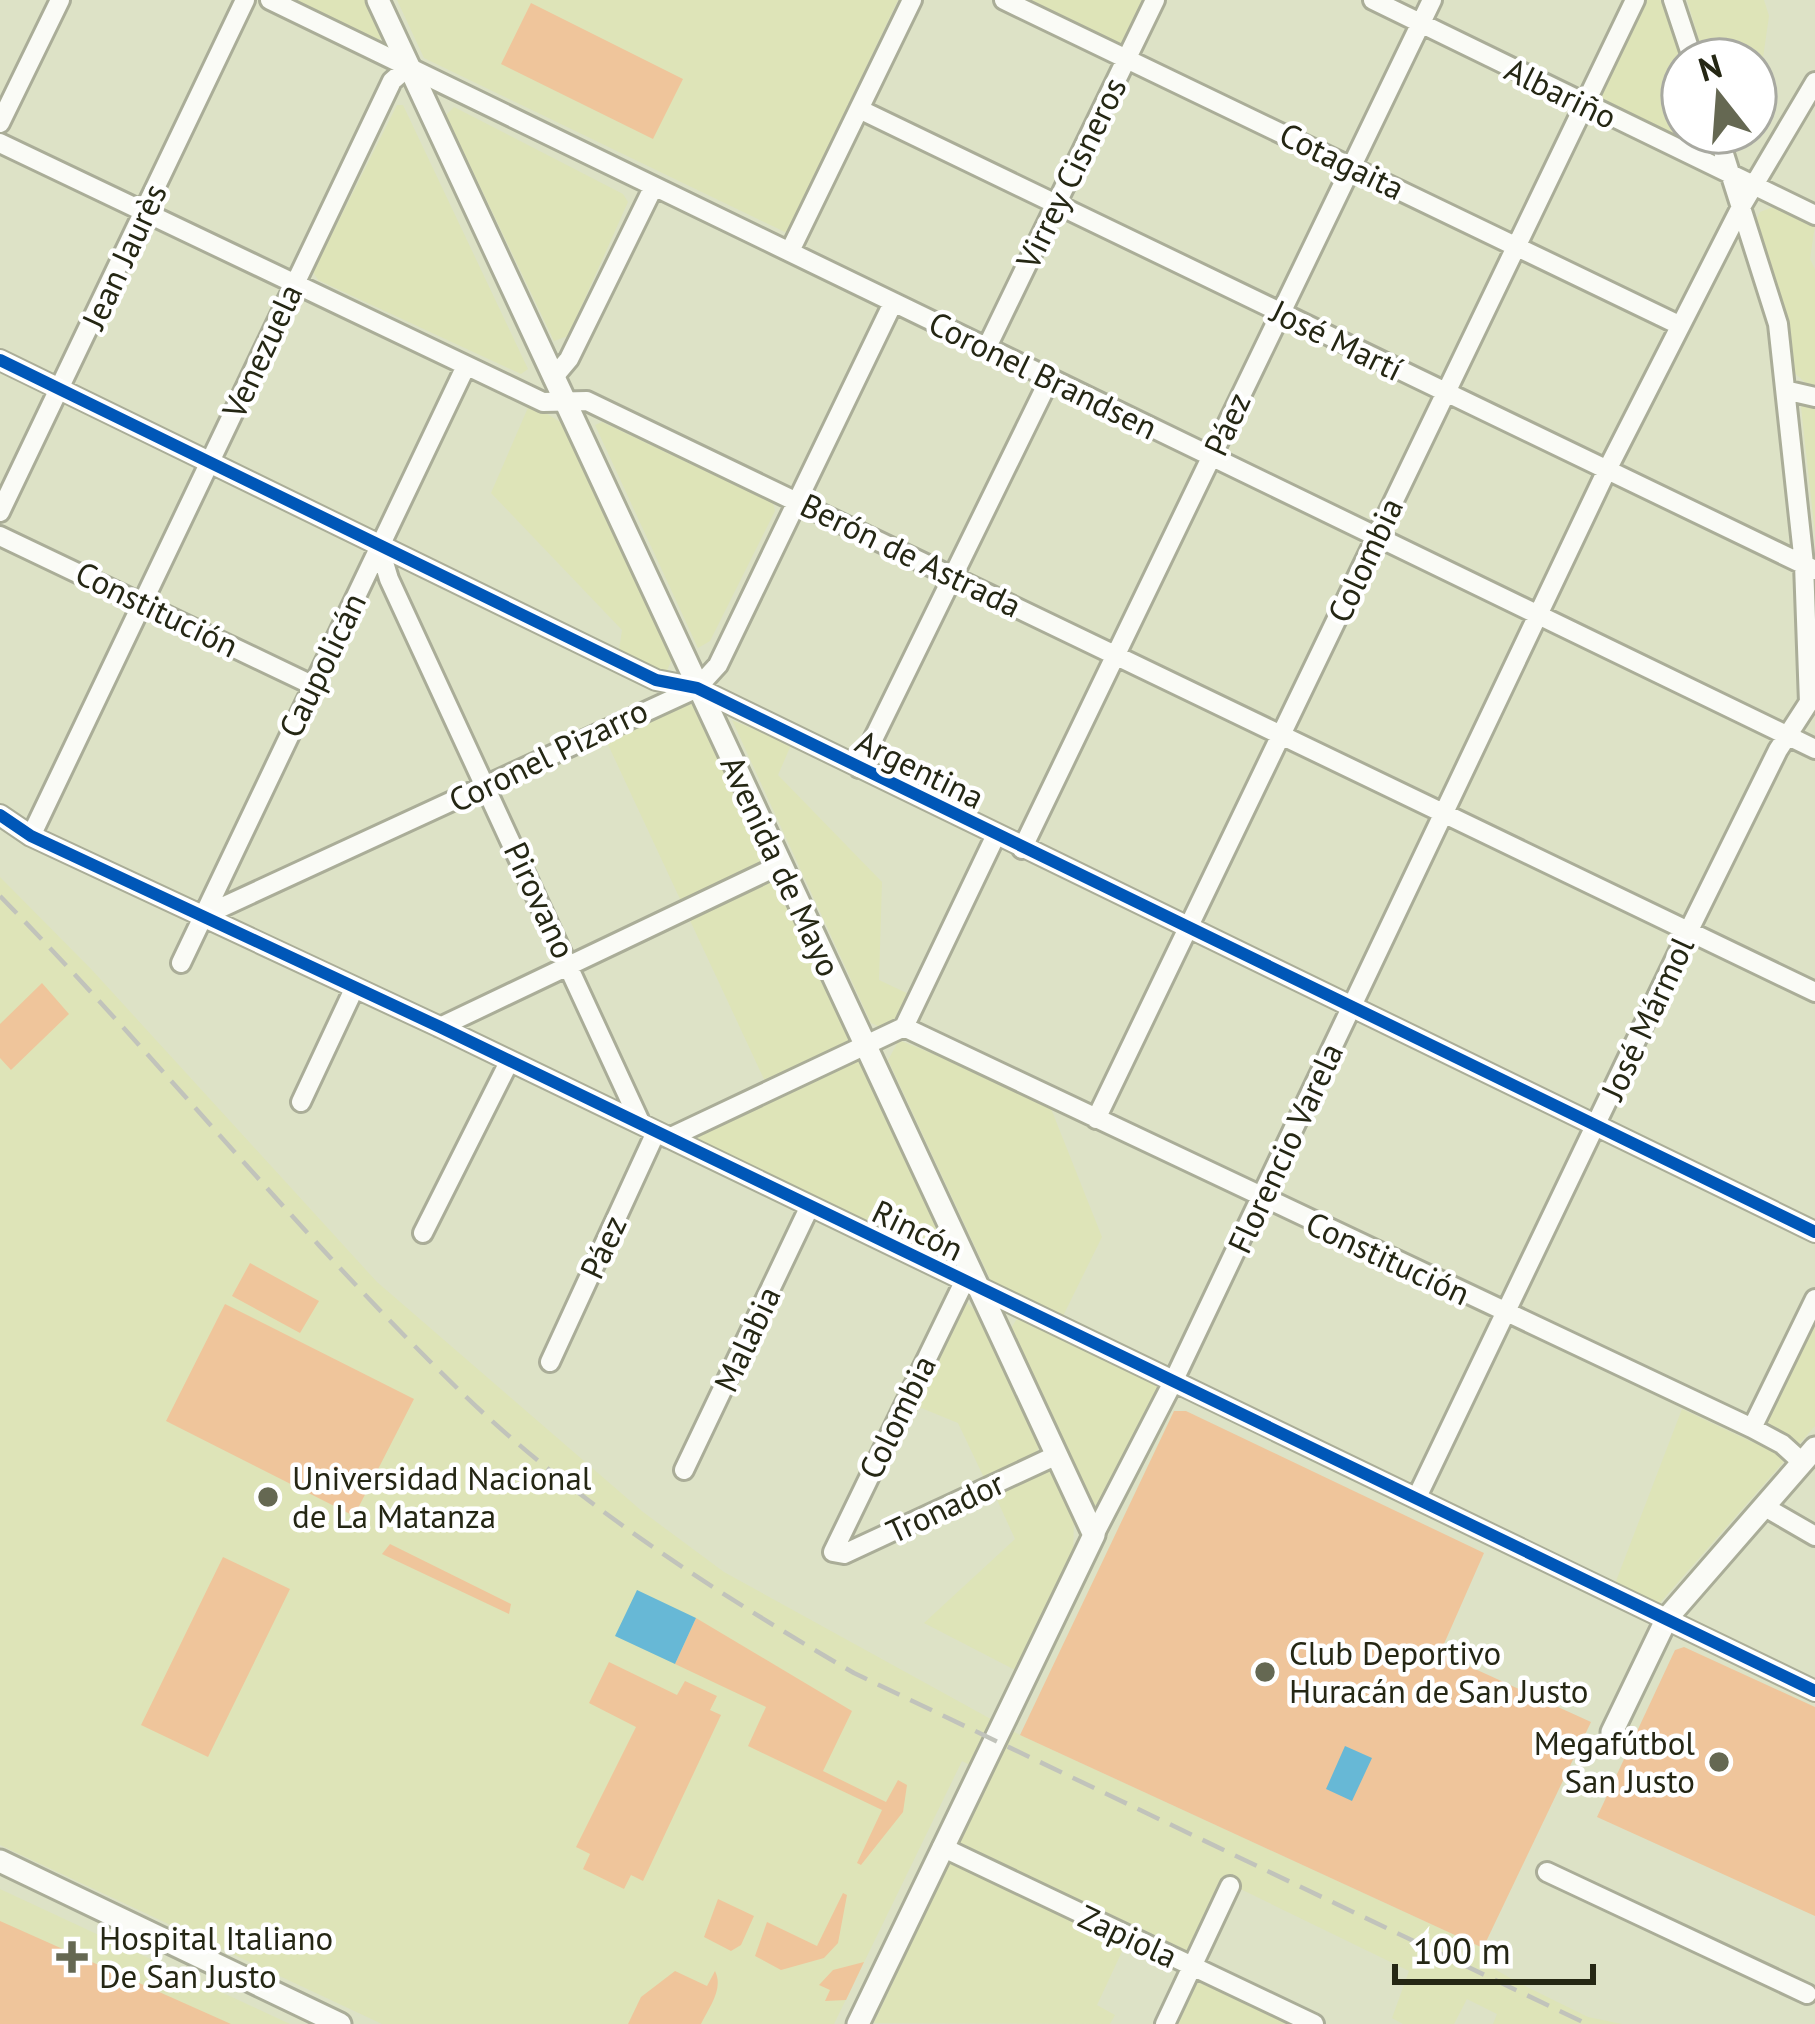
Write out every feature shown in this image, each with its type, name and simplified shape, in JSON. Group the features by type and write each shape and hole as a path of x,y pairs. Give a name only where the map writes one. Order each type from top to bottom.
{"main road":[{"name":"Avenida de Mayo","path":"378,0 865,1044 972,1286 1094,1535"},
{"path":"1612,1732 1667,1618 1809,1456"},
{"name":"Florencio Varela","path":"858,2024 1094,1535"},
{"path":"0,1861 340,2024"}],"street":[{"path":"0,123 60,0"},
{"name":"Jean Jaurès","path":"0,512 245,0"},
{"name":"Coronel Brandsen","path":"271,0 1815,749"},
{"path":"790,251 912,0"},
{"name":"Cotagaita","path":"1004,0 1679,325"},
{"name":"Virrey Cisneros","path":"987,347 1155,0"},
{"name":"Albariño","path":"1373,0 1815,215"},
{"name":"Páez","path":"1022,849 1432,0"},
{"name":"Colombia","path":"1096,1119 1635,0"},
{"path":"1673,0 1685,36"},
{"name":"Venezuela","path":"31,836 392,81 408,67"},
{"name":"Florencio Varela","path":"1094,1535 1172,1384 1607,470 1741,207 1815,82"},
{"name":"José Martí","path":"859,109 1810,567"},
{"name":"Berón de Astrada","path":"0,142 465,368 543,402 587,401 799,500 1815,992"},
{"path":"1725,156 1774,308 1789,391 1810,567 1812,698"},
{"path":"553,378 569,358 653,188"},
{"path":"698,688 718,665 893,302"},
{"name":"Argentina","path":"0,360 656,680 698,688 1815,1232"},
{"name":"Caupolicán","path":"181,963 465,368"},
{"path":"859,768 1050,378"},
{"path":"1789,391 1815,397"},
{"name":"Constitución","path":"0,536 312,685"},
{"name":"Pirovano","path":"379,546 571,964 656,1131"},
{"name":"Coronel Pizarro","path":"203,916 487,786 665,698 698,688"},
{"name":"José Mármol","path":"1417,1498 1689,930 1812,698"},
{"name":"Rincón","path":"0,815 31,836 440,1027 1815,1691"},
{"path":"656,1131 904,1027 995,836"},
{"path":"440,1027 780,865"},
{"path":"301,1102 354,989"},
{"name":"Constitución","path":"904,1027 1809,1456"},
{"path":"423,1233 509,1061"},
{"name":"Páez","path":"550,1362 656,1131"},
{"name":"Malabia","path":"684,1470 809,1208"},
{"name":"Colombia","path":"832,1552 972,1286"},
{"path":"1752,1428 1815,1299"},
{"name":"Tronador","path":"832,1552 844,1554 1057,1455"},
{"path":"1765,1507 1815,1536"},
{"name":"Zapiola","path":"942,1847 1314,2024"},
{"path":"1547,1872 1807,1994"},
{"path":"1165,2024 1230,1886"}],"shaded area":[{"path":"282,0 367,0 382,37 375,43"},
{"path":"397,0 898,0 787,233 424,58"},
{"path":"1023,0 1142,0 1120,47"},
{"path":"1639,0 1662,0 1673,36 1659,36 1659,133 1597,105 1598,89"},
{"path":"1687,0 1764,0 1769,16 1766,36 1698,36"},
{"path":"531,3 683,79 653,139 501,64"},
{"path":"397,105 403,105 528,369 521,374 318,280 313,272"},
{"path":"454,107 623,194 628,202 568,336 554,341 446,115"},
{"path":"1773,207 1815,225 1810,259 1815,269 1815,391 1792,371 1782,309 1755,222 1760,212"},
{"path":"530,403 565,425 673,656 667,671 657,673 619,650 622,630 491,493"},
{"path":"1815,403 1815,534 1801,407"},
{"path":"602,422 773,503 775,511 710,641 698,648 595,425"},
{"path":"687,700 696,705 948,1244 949,1259 941,1262 680,1142 770,1092 604,736"},
{"path":"732,720 791,745 778,775 882,882 879,980 913,996 893,1024 871,1023"},
{"name":"Universidad Nacional de La Matanza","path":"0,877 92,970 377,1282 643,1512 724,1572 1020,1735 1483,1948 1484,1963 1588,2017 1622,2024 1493,2024 1497,2014 1467,1999 1454,2024 1403,2024 1392,2018 1409,1971 1226,1882 1186,1954 959,1847 958,1837 988,1774 962,1761 834,2024 382,2024 0,1845"},
{"path":"42,983 69,1014 11,1070 0,1058 0,1024"},
{"path":"899,1040 1048,1101 1102,1237 1062,1318 991,1281 888,1060"},
{"path":"250,1263 319,1301 300,1333 232,1296"},
{"path":"965,1301 976,1311 1041,1444 1034,1457 986,1482 958,1423 909,1403 956,1305"},
{"path":"225,1304 414,1399 354,1516 166,1421"},
{"path":"1815,1311 1815,1426 1658,1605 1652,1607 1613,1589 1682,1409 1754,1443"},
{"path":"1025,1319 1161,1385 1099,1507 1093,1504 1011,1329 1016,1320"},
{"name":"Club Deportivo Huracán de San Justo","path":"1174,1411 1186,1411 1484,1553 1440,1653 1591,1722 1483,1948 1020,1735"},
{"path":"1049,1468 1074,1520 1073,1553 1015,1670 924,1623 1015,1539 993,1491"},
{"path":"390,1544 511,1604 509,1614 382,1554"},
{"path":"223,1557 290,1589 208,1757 141,1725"},
{"path":"696,1618 852,1711 823,1771 886,1802 898,1780 907,1785 903,1812 861,1865 857,1863 882,1810 748,1746 766,1707 675,1664"},
{"name":"Megafútbol San Justo","path":"1684,1647 1815,1707 1815,1916 1597,1817 1675,1650"},
{"path":"609,1662 677,1695 685,1681 717,1696 710,1710 721,1715 643,1881 631,1875 624,1889 583,1869 590,1854 576,1847 636,1727 589,1703"},
{"path":"950,1861 1126,1943 1097,2005 1115,2015 1110,2024 874,2023"},
{"name":"Hospital Italiano De San Justo","path":"0,1889 290,2024 0,2024"},
{"path":"843,1893 847,1895 838,1943 824,1958 781,1970 755,1956 767,1922 817,1946"},
{"path":"718,1899 754,1916 741,1945 731,1951 704,1937"},
{"name":"Hospital Italiano De San Justo","path":"0,1921 231,2024 0,2024"},
{"path":"864,1962 846,2000 825,2001 830,1990 819,1985 833,1970"},
{"path":"675,1971 707,1986 715,1971 717,1991 701,2024 628,2024 641,1997"},
{"path":"1196,1976 1301,2024 1169,2024"}],"water":[{"path":"637,1590 696,1618 675,1664 615,1636"},
{"path":"1345,1746 1372,1758 1352,1801 1326,1789"}],"railway":[{"path":"0,896 398,1329 501,1429 647,1543 854,1673 1587,2024"}],"cycle path":[{"path":"0,360 656,680 697,688 1815,1232"},
{"path":"0,815 31,836 440,1027 1815,1691"}],"place":[{"name":"Universidad Nacional de La Matanza","path":"268,1497"},
{"name":"Club Deportivo Huracán de San Justo","path":"1265,1672"},
{"name":"Megafútbol San Justo","path":"1719,1762"},
{"name":"Hospital Italiano De San Justo","path":"72,1957"}]}
